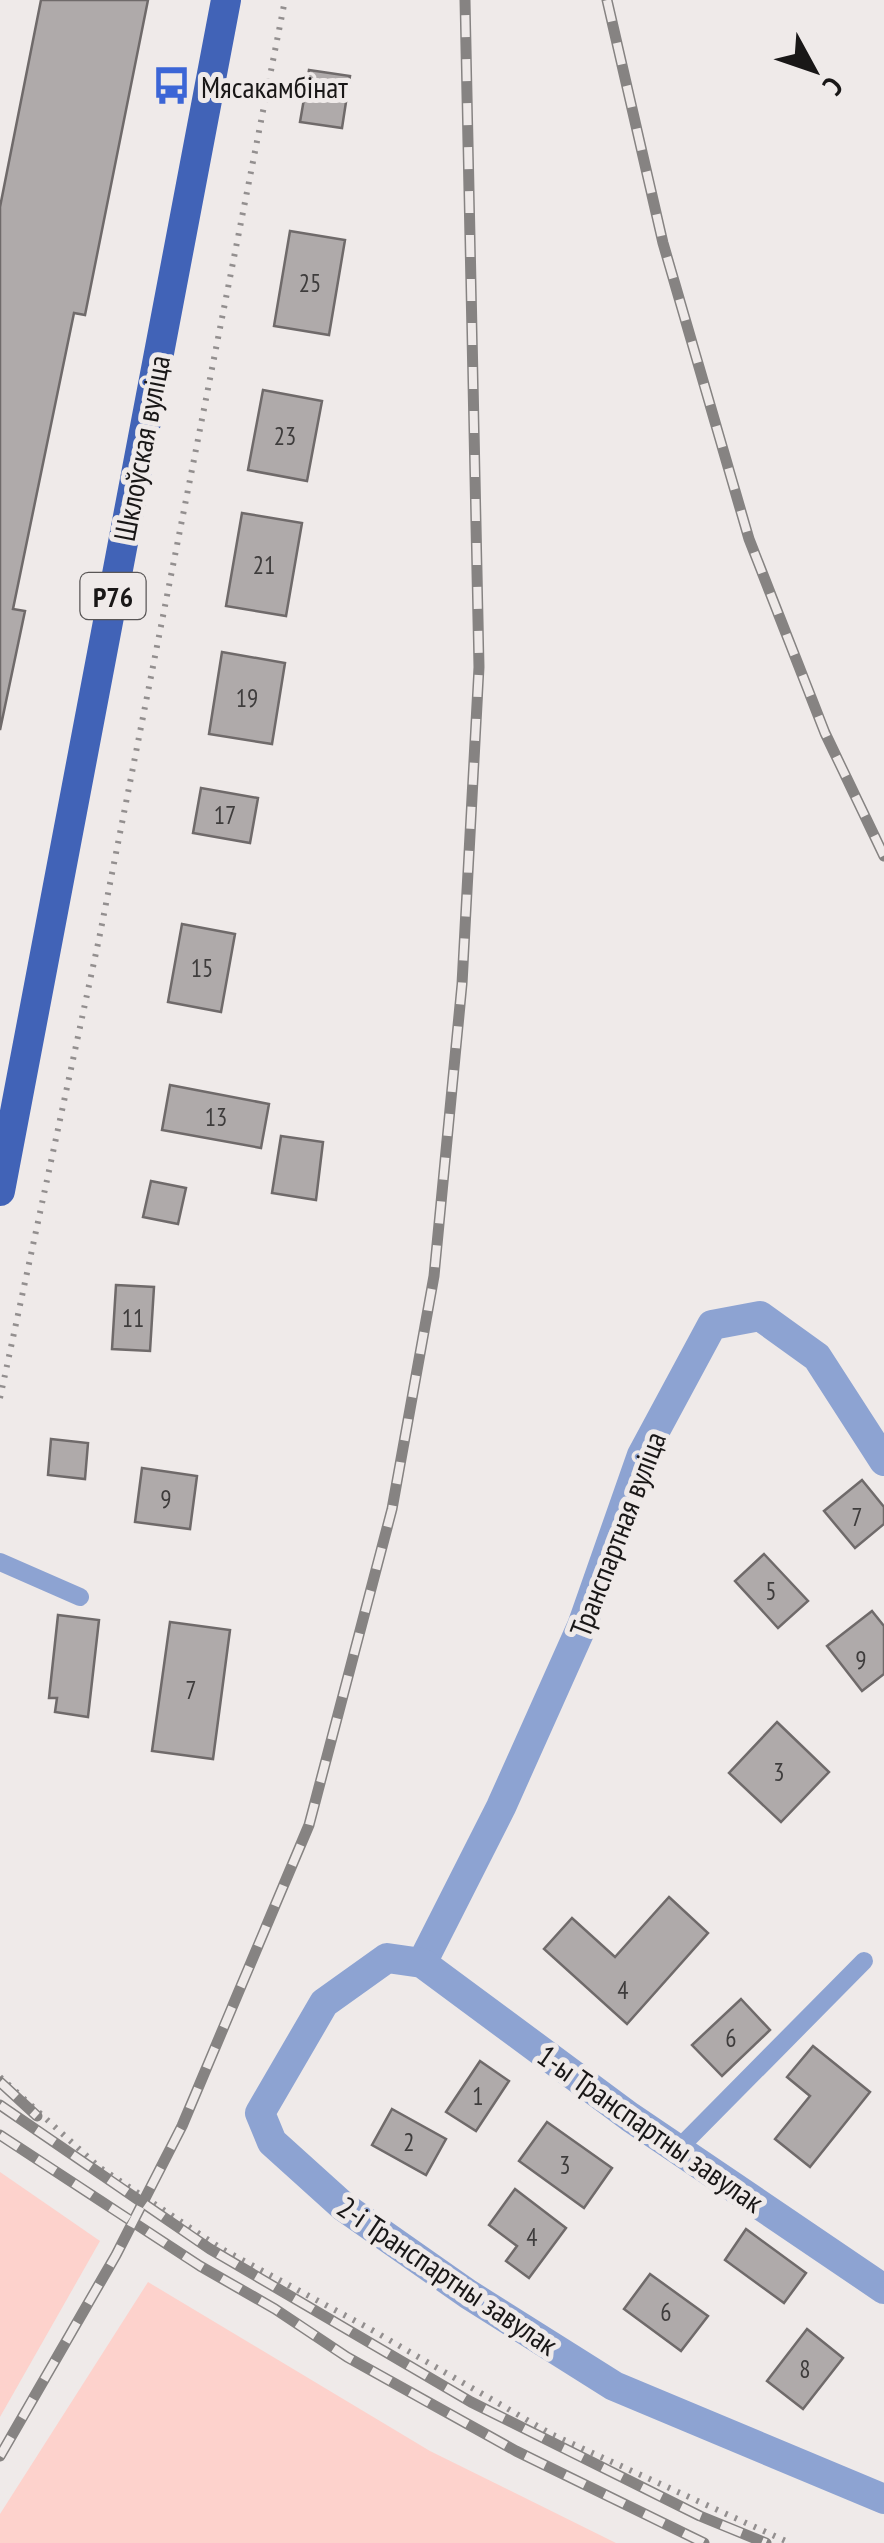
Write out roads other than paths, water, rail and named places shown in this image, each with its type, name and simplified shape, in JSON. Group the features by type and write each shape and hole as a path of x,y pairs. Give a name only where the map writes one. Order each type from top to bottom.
{"main road":[{"name":"Шклоўская вуліца","path":"0,1187 226,0"}],"street":[{"name":"Транспартная вуліца","path":"422,1963 502,1807 582,1626 642,1454 712,1326 760,1316 817,1357 884,1460"},
{"name":"2-і Транспартны завулак","path":"422,1963 388,1958 324,2003 260,2113 272,2142 344,2207 468,2294 614,2386 884,2499"},
{"name":"1-ы Транспартны завулак","path":"422,1963 630,2118 884,2289"}],"lane":[{"path":"0,1562 80,1597"},
{"path":"678,2148 864,1961"}],"railway":[{"path":"0,2456 116,2255 182,2126 309,1825 392,1509 434,1276 462,984 479,667 465,0"},
{"path":"607,0 663,243 749,539 825,733 884,856"},
{"path":"0,2082 37,2116"},
{"path":"0,2105 210,2249 471,2402 700,2516 766,2543"},
{"path":"0,2135 347,2357 516,2451 704,2543"}],"place":[{"name":"Мясакамбінат","path":"171,86"}]}
